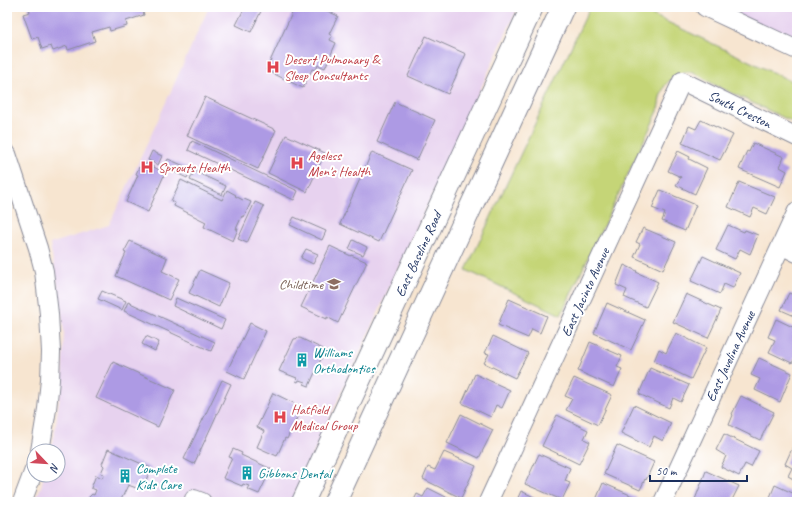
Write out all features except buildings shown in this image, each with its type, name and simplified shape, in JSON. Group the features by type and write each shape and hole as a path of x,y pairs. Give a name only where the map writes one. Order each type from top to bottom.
{"main road":[{"name":"East Baseline Road","path":"303,502 532,7"},
{"name":"East Baseline Road","path":"335,502 563,7"}],"street":[{"path":"705,7 797,50"},
{"name":"South Creston","path":"682,81 797,137"},
{"name":"East Jacinto Avenue","path":"488,502 682,81"},
{"path":"7,154 38,248 44,271 49,314 51,352 47,410 41,443"},
{"name":"East Javelina Avenue","path":"663,502 797,211"},
{"path":"781,245 797,253"},
{"path":"22,502 29,483"}],"shaded area":[{"path":"209,7 518,7 291,502 34,502 42,483 66,483 66,443 52,443 62,379 64,334 59,293 50,244 109,225"},
{"path":"705,7 797,7 797,50"}],"green space":[{"path":"590,7 636,7 797,84 797,124 715,85 693,72 682,72 673,77 665,85 660,97 658,111 561,315 466,270"}],"place":[{"name":"Desert Pulmonary & Sleep Consultants","path":"273,67"},
{"name":"Ageless Men's Health","path":"297,163"},
{"name":"Sprouts Health","path":"147,167"},
{"name":"Childtime","path":"334,284"},
{"name":"Williams Orthodontics","path":"302,360"},
{"name":"Hatfield Medical Group","path":"280,417"},
{"name":"Gibbons Dental","path":"247,473"},
{"name":"Complete Kids Care","path":"125,476"}]}
